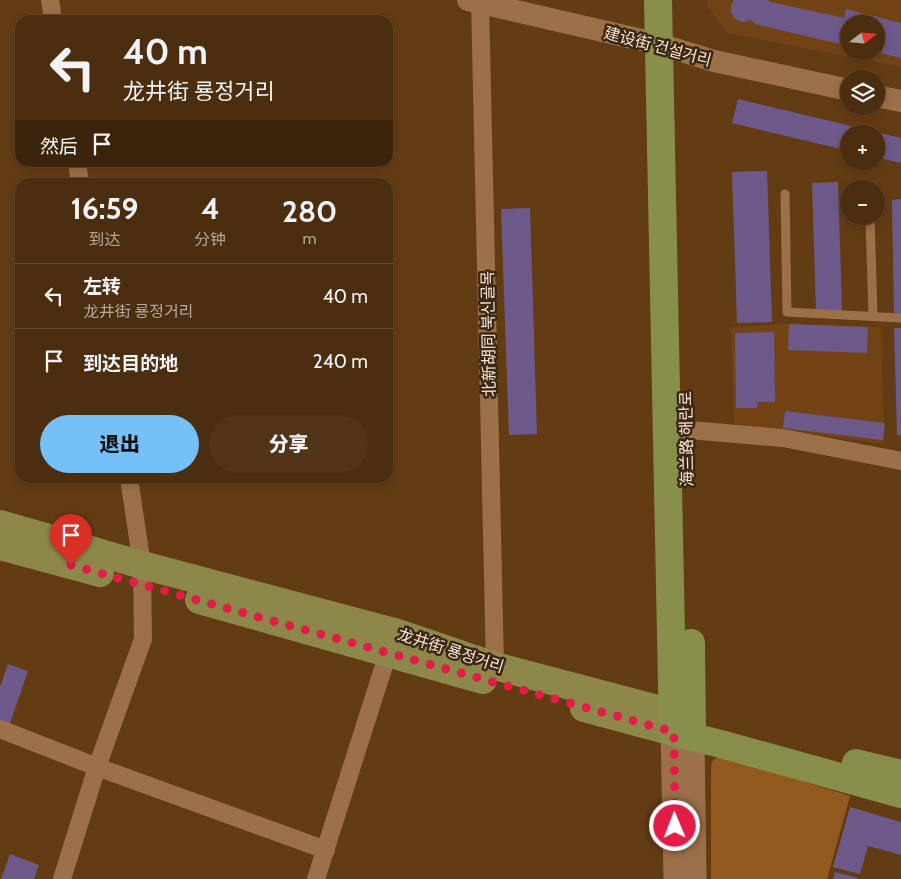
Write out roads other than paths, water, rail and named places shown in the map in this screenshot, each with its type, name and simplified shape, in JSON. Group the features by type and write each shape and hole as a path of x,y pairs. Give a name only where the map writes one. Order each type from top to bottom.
{"highway":[{"name":"海兰路 해란로","path":"658,0 668,47"},
{"name":"海兰路 해란로","path":"675,0 668,47 683,725"},
{"name":"龙井街 룡정거리","path":"683,725 724,727 732,733 901,774"},
{"name":"龙井街 룡정거리","path":"683,725 901,794"}],"main road":[{"name":"龙井街 룡정거리","path":"0,524 142,574 683,725"},
{"name":"龙井街 룡정거리","path":"0,546 142,574"},
{"name":"龙井街 룡정거리","path":"393,643 496,666 683,725"},
{"name":"海兰路 해란로","path":"676,879 683,725"},
{"name":"海兰路 해란로","path":"683,725 694,879"}],"street":[{"path":"50,0 52,15"},
{"name":"建设街 건설거리","path":"476,1 668,47 714,61 840,88"},
{"name":"北新胡同 북신골목","path":"476,1 496,666"},
{"path":"885,98 901,101"},
{"path":"676,428 783,438 901,461"},
{"path":"62,879 97,767 144,640 142,574 130,483"},
{"path":"316,879 393,643"},
{"path":"0,729 97,767 326,850"}],"lane":[{"path":"785,194 787,312 901,318"},
{"path":"870,225 873,316"}]}
